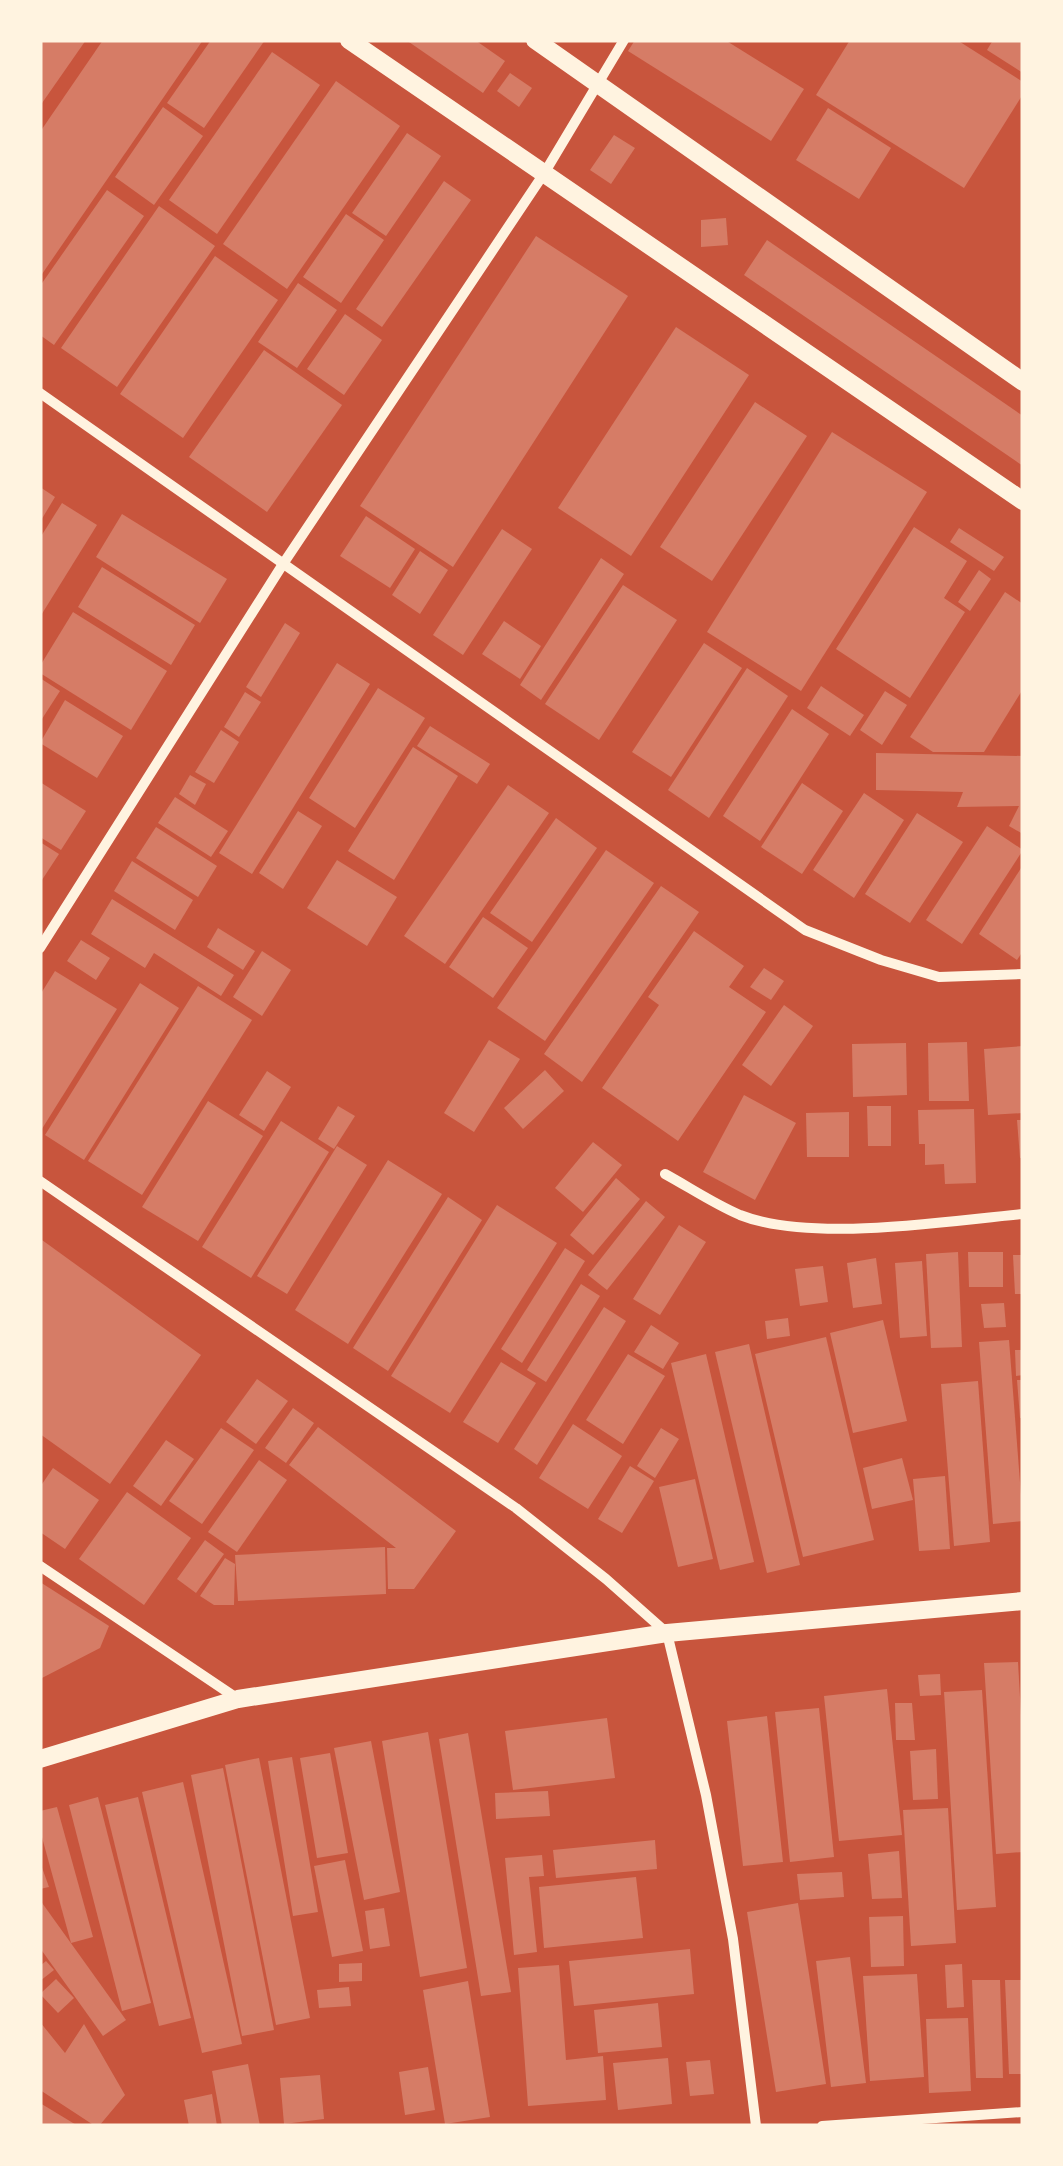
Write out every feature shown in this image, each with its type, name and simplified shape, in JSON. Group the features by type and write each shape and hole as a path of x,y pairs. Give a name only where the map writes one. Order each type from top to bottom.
{"street":[{"path":"350,40 1023,501"},
{"path":"534,40 1023,382"},
{"path":"40,948 283,564 546,172 624,40"},
{"path":"40,393 805,930 881,960 939,977 1023,974"},
{"path":"665,1174 741,1215 801,1228 905,1226 1023,1214"},
{"path":"40,1181 516,1508 668,1632 706,1795 733,1939 756,2126"},
{"path":"40,1566 238,1700"},
{"path":"40,1759 238,1700 668,1632 1023,1601"},
{"path":"822,2126 1023,2112"}],"building":[{"path":"40,40 86,40 40,106"},
{"path":"103,40 203,40 40,277 40,132"},
{"path":"211,40 265,40 204,128 167,103"},
{"path":"406,40 475,40 505,61 483,93"},
{"path":"635,40 725,40 804,89 771,141 628,51"},
{"path":"850,40 957,40 1023,82 1023,94 964,188 816,95"},
{"path":"993,40 1023,40 1023,73 987,50"},
{"path":"272,52 320,85 217,234 169,200"},
{"path":"510,73 532,88 519,107 497,91"},
{"path":"336,81 400,126 287,289 223,244"},
{"path":"163,107 203,136 154,205 115,177"},
{"path":"828,108 891,148 859,199 796,160"},
{"path":"407,133 441,156 386,236 352,213"},
{"path":"614,135 635,148 611,184 590,170"},
{"path":"444,181 471,200 382,327 356,309"},
{"path":"107,190 144,216 54,345 40,335 40,286"},
{"path":"159,206 215,246 117,387 61,348"},
{"path":"346,214 384,240 341,303 303,277"},
{"path":"726,218 728,245 701,247 701,220"},
{"path":"536,236 628,296 453,567 360,506"},
{"path":"767,240 1023,416 1023,466 744,275"},
{"path":"215,256 278,300 183,438 120,394"},
{"path":"298,283 337,310 297,368 258,342"},
{"path":"345,314 382,340 344,395 307,369"},
{"path":"676,327 749,375 631,556 558,508"},
{"path":"264,350 342,405 267,512 189,457"},
{"path":"755,402 807,436 712,581 660,547"},
{"path":"832,432 927,492 801,691 707,632"},
{"path":"40,487 55,497 40,522"},
{"path":"62,503 97,525 40,617 40,538"},
{"path":"122,514 227,579 200,623 96,557"},
{"path":"366,516 415,549 390,588 340,556"},
{"path":"914,527 967,561 944,598 965,612 910,698 836,649"},
{"path":"959,528 1004,557 994,571 950,542"},
{"path":"502,529 532,549 463,655 433,635"},
{"path":"420,551 448,570 420,614 392,595"},
{"path":"601,558 624,574 541,700 520,685"},
{"path":"102,567 195,625 171,665 78,607"},
{"path":"979,570 991,579 970,611 958,602"},
{"path":"623,585 677,620 599,740 545,704"},
{"path":"1005,592 1023,604 1023,689 984,752 933,752 910,737"},
{"path":"73,612 167,671 131,730 40,673 40,666"},
{"path":"504,621 541,646 520,679 482,654"},
{"path":"285,623 300,633 261,697 246,687"},
{"path":"704,643 742,668 671,777 632,752"},
{"path":"337,663 370,684 252,874 219,853"},
{"path":"747,668 788,696 709,818 668,790"},
{"path":"40,678 60,691 40,722"},
{"path":"821,686 864,715 850,736 807,708"},
{"path":"378,688 425,718 355,828 309,798"},
{"path":"885,691 907,705 882,745 860,730"},
{"path":"245,692 261,702 239,737 224,727"},
{"path":"65,700 123,736 97,778 40,743"},
{"path":"792,709 829,734 760,841 723,816"},
{"path":"430,726 490,764 477,784 417,746"},
{"path":"221,730 239,742 214,783 195,772"},
{"path":"413,747 458,776 394,880 348,851"},
{"path":"876,753 1023,756 1023,834 1009,826 1019,806 957,807 963,792 876,790"},
{"path":"190,775 206,784 195,805 179,794"},
{"path":"40,782 86,811 61,850 40,837"},
{"path":"802,783 843,811 802,874 761,847"},
{"path":"508,785 549,813 445,964 404,936"},
{"path":"864,793 904,820 854,898 813,870"},
{"path":"175,797 228,831 211,857 158,823"},
{"path":"298,811 322,826 283,889 259,873"},
{"path":"917,813 963,842 910,923 865,894"},
{"path":"556,818 597,848 532,942 490,913"},
{"path":"987,826 1023,850 962,944 926,920"},
{"path":"156,827 217,866 198,897 136,858"},
{"path":"40,842 59,854 40,883"},
{"path":"606,850 654,883 545,1041 497,1008"},
{"path":"337,860 397,897 367,946 307,908"},
{"path":"132,861 193,900 175,930 114,891"},
{"path":"1023,865 1023,951 1017,960 979,934"},
{"path":"661,886 699,912 582,1082 544,1054"},
{"path":"112,899 234,975 221,996 154,953 145,968 91,934"},
{"path":"483,917 528,948 493,998 449,967"},
{"path":"218,928 255,951 243,970 207,947"},
{"path":"694,931 744,966 729,987 766,1012 678,1141 602,1088 659,1005 648,997"},
{"path":"81,940 110,958 96,980 67,961"},
{"path":"262,951 291,970 262,1016 233,997"},
{"path":"764,968 784,981 771,1000 750,987"},
{"path":"55,971 117,1009 40,1132 40,995"},
{"path":"140,983 179,1008 84,1160 45,1135"},
{"path":"198,986 252,1020 142,1195 88,1161"},
{"path":"784,1005 813,1026 771,1086 742,1065"},
{"path":"489,1040 520,1059 474,1132 444,1113"},
{"path":"967,1042 969,1101 929,1101 928,1043"},
{"path":"906,1043 907,1095 853,1097 852,1044"},
{"path":"1023,1046 1023,1113 988,1115 984,1049"},
{"path":"545,1070 564,1091 523,1129 504,1108"},
{"path":"267,1071 291,1087 264,1131 239,1115"},
{"path":"744,1095 796,1123 755,1200 703,1172"},
{"path":"208,1101 263,1136 198,1241 142,1207"},
{"path":"338,1106 355,1116 334,1149 318,1139"},
{"path":"867,1106 891,1106 891,1146 868,1146"},
{"path":"974,1109 976,1183 945,1184 944,1164 925,1165 925,1144 919,1144 918,1110"},
{"path":"849,1112 849,1157 807,1157 806,1113"},
{"path":"1017,1120 1023,1120 1023,1158 1020,1158"},
{"path":"281,1121 329,1152 251,1278 202,1247"},
{"path":"593,1142 622,1165 583,1212 555,1188"},
{"path":"337,1146 367,1165 287,1294 257,1276"},
{"path":"388,1160 442,1194 348,1344 295,1310"},
{"path":"616,1178 640,1199 593,1255 570,1235"},
{"path":"448,1197 482,1220 388,1371 353,1348"},
{"path":"646,1201 665,1217 607,1290 588,1275"},
{"path":"497,1205 557,1243 450,1413 391,1376"},
{"path":"679,1225 706,1242 660,1315 633,1299"},
{"path":"42,1240 201,1355 110,1484 40,1434"},
{"path":"565,1248 585,1261 522,1363 501,1349"},
{"path":"958,1252 962,1347 931,1348 926,1254"},
{"path":"968,1252 1003,1252 1003,1287 969,1287"},
{"path":"1013,1255 1023,1255 1023,1294 1015,1294"},
{"path":"876,1258 882,1304 853,1308 847,1263"},
{"path":"922,1261 927,1336 900,1338 895,1263"},
{"path":"823,1266 828,1302 800,1306 795,1269"},
{"path":"581,1284 600,1296 546,1382 527,1370"},
{"path":"1004,1303 1006,1327 984,1328 981,1304"},
{"path":"604,1307 626,1321 537,1465 514,1449"},
{"path":"788,1318 790,1336 767,1339 765,1321"},
{"path":"883,1320 907,1421 853,1433 830,1333"},
{"path":"651,1325 679,1343 663,1369 634,1352"},
{"path":"826,1337 874,1540 803,1557 755,1354"},
{"path":"1009,1340 1023,1521 993,1524 979,1342"},
{"path":"749,1344 800,1565 767,1573 715,1352"},
{"path":"1015,1350 1023,1350 1023,1375 1016,1376"},
{"path":"628,1354 665,1376 623,1444 586,1420"},
{"path":"706,1354 754,1562 720,1570 671,1363"},
{"path":"501,1362 536,1383 498,1443 463,1422"},
{"path":"257,1379 288,1401 256,1444 226,1422"},
{"path":"1017,1380 1023,1380 1023,1418 1020,1418"},
{"path":"978,1381 990,1542 954,1546 941,1384"},
{"path":"293,1408 314,1423 286,1463 265,1448"},
{"path":"573,1424 622,1456 588,1509 539,1478"},
{"path":"318,1427 456,1531 414,1589 388,1589 387,1548 396,1548 289,1465"},
{"path":"221,1428 254,1450 202,1524 169,1501"},
{"path":"661,1428 679,1439 655,1478 637,1466"},
{"path":"166,1440 194,1459 161,1506 133,1486"},
{"path":"902,1458 913,1500 872,1509 863,1468"},
{"path":"259,1460 287,1480 237,1552 208,1532"},
{"path":"630,1466 654,1481 622,1533 598,1519"},
{"path":"53,1468 99,1500 65,1549 40,1532 40,1487"},
{"path":"945,1476 950,1549 919,1551 913,1479"},
{"path":"695,1479 713,1559 678,1567 659,1487"},
{"path":"127,1492 191,1538 144,1605 79,1559"},
{"path":"205,1540 224,1554 196,1593 177,1579"},
{"path":"385,1547 386,1594 238,1601 235,1555"},
{"path":"225,1558 235,1564 234,1605 214,1605 200,1596"},
{"path":"40,1582 109,1626 100,1648 40,1679"},
{"path":"1018,1662 1023,1852 996,1854 984,1663"},
{"path":"940,1674 941,1695 920,1696 918,1675"},
{"path":"887,1689 902,1835 839,1841 824,1696"},
{"path":"982,1690 996,1907 957,1910 944,1692"},
{"path":"895,1703 912,1703 915,1740 896,1740"},
{"path":"819,1708 834,1857 790,1862 775,1712"},
{"path":"767,1716 783,1862 743,1866 727,1721"},
{"path":"607,1718 615,1778 513,1790 505,1731"},
{"path":"428,1732 467,1968 420,1977 382,1741"},
{"path":"468,1733 511,1992 481,1996 439,1739"},
{"path":"371,1741 400,1892 364,1900 334,1748"},
{"path":"936,1749 938,1799 913,1800 910,1751"},
{"path":"330,1753 348,1853 317,1858 300,1758"},
{"path":"292,1757 318,1912 293,1916 268,1761"},
{"path":"259,1758 310,2018 276,2025 225,1765"},
{"path":"223,1768 274,2030 242,2036 191,1775"},
{"path":"183,1782 242,2044 202,2053 142,1792"},
{"path":"548,1791 550,1816 496,1819 495,1793"},
{"path":"98,1797 151,2003 122,2011 69,1805"},
{"path":"138,1797 191,2018 159,2026 105,1805"},
{"path":"57,1807 93,1937 71,1943 40,1830 40,1811"},
{"path":"948,1808 956,1943 911,1946 903,1810"},
{"path":"655,1840 657,1869 556,1878 553,1850"},
{"path":"899,1851 902,1898 872,1899 868,1854"},
{"path":"542,1855 544,1876 529,1877 537,1952 514,1955 505,1858"},
{"path":"345,1860 363,1951 332,1957 314,1866"},
{"path":"40,1862 49,1887 40,1889"},
{"path":"842,1872 844,1897 800,1900 797,1874"},
{"path":"636,1877 643,1938 544,1948 539,1887"},
{"path":"40,1900 126,2020 103,2036 40,1948"},
{"path":"798,1903 826,2084 776,2092 747,1912"},
{"path":"384,1908 390,1946 370,1949 365,1911"},
{"path":"903,1916 904,1966 871,1967 869,1917"},
{"path":"690,1949 694,1994 574,2006 569,1961"},
{"path":"850,1957 866,2083 831,2087 816,1961"},
{"path":"46,1961 54,1970 40,1981 40,1966"},
{"path":"362,1963 362,1981 339,1982 339,1964"},
{"path":"962,1964 964,2007 947,2008 945,1965"},
{"path":"559,1965 566,2060 603,2056 606,2100 528,2106 518,1968"},
{"path":"917,1974 924,2077 870,2081 863,1976"},
{"path":"56,1979 74,1998 58,2013 40,1994"},
{"path":"972,1980 1000,1980 1003,2078 976,2078"},
{"path":"1005,1980 1023,1980 1023,2074 1009,2074"},
{"path":"468,1981 490,2117 445,2124 423,1990"},
{"path":"349,1987 351,2006 319,2008 317,1990"},
{"path":"658,2003 662,2047 598,2053 594,2010"},
{"path":"968,2018 971,2091 929,2093 926,2019"},
{"path":"40,2022 65,2053 84,2024 125,2095 99,2126 40,2090"},
{"path":"668,2058 672,2104 618,2110 613,2063"},
{"path":"710,2060 714,2094 690,2096 686,2062"},
{"path":"248,2064 260,2126 222,2126 212,2071"},
{"path":"428,2067 435,2110 405,2115 399,2072"},
{"path":"320,2075 324,2119 284,2124 280,2078"},
{"path":"212,2094 217,2126 189,2126 184,2100"},
{"path":"40,2103 78,2126 40,2126"}]}
